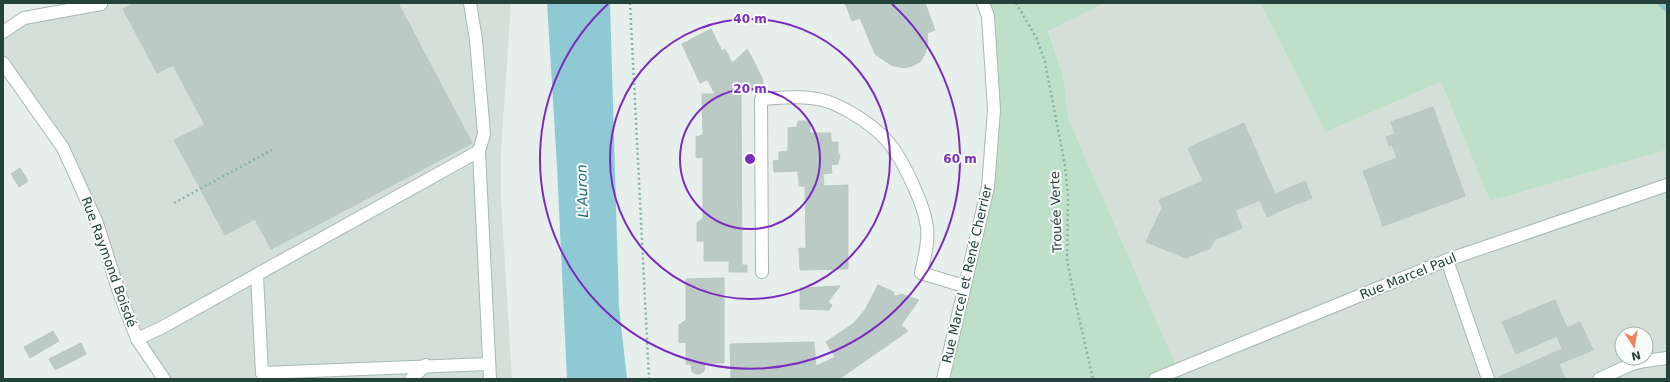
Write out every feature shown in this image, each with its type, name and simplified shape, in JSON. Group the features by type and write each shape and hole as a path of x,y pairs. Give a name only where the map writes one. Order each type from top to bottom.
{"street":[{"path":"470,3 476,40 484,134 479,151 488,364 490,379"},
{"name":"Rue Marcel et René Cherrier","path":"943,379 988,187 994,110 988,16 983,3"},
{"path":"3,32 24,18 101,4"},
{"name":"Rue Raymond Boisdé","path":"3,63 63,148 97,223 119,292 137,339 164,379"},
{"path":"762,272 761,98 805,97 824,100 844,108 867,121 884,136 901,157 922,205 927,228 927,245 921,273 964,286"},
{"path":"137,339 161,328 479,151"},
{"name":"Rue Marcel Paul","path":"1154,379 1447,260 1667,185"},
{"path":"1447,260 1485,377"},
{"path":"257,275 266,376 426,365 488,364"},
{"path":"1599,379 1632,364 1667,358"},
{"path":"411,379 426,365"}],"path":[{"path":"630,3 649,379"},
{"name":"Trouée Verte","path":"1016,3 1037,39 1045,62 1065,166 1068,196 1067,259 1093,379"},
{"path":"174,203 272,150"}],"shaded area":[{"path":"103,3 511,3 501,151 501,200 512,379 164,379 137,339 79,182 3,63 3,32 24,18"},
{"path":"1105,3 1260,3 1326,132 1441,82 1490,201 1667,150 1667,379 1182,379 1069,120 1063,75 1048,30"}],"green space":[{"path":"983,3 1105,3 1048,31 1063,75 1069,120 1182,379 943,379 988,187 994,110"},
{"path":"1260,3 1667,3 1667,150 1490,201 1441,82 1326,132"}],"water":[{"name":"L'Auron","path":"547,3 610,3 619,307 627,379 567,379 557,166"}],"building":[{"path":"134,3 182,3 254,140 192,173 174,140 205,125 173,65 157,73 123,9"},
{"path":"182,3 205,3 321,223 304,232 271,170 208,203 192,173 254,140"},
{"path":"205,3 398,3 472,143 321,223"},
{"path":"845,3 914,3 927,33 928,42 925,54 920,62 904,68 891,65 875,54 870,42 879,38 869,15 852,21"},
{"path":"914,3 925,3 935,30 927,33"},
{"path":"869,15 879,38 870,42 860,18"},
{"path":"711,29 722,51 725,49 732,63 739,57 742,60 750,54 763,83 760,89 756,91 748,91 746,86 743,86 745,90 741,92 742,265 747,265 747,272 729,272 729,261 704,261 704,241 697,241 697,223 703,218 703,157 696,158 696,137 703,135 702,94 726,94 717,75 700,83 682,44"},
{"path":"747,49 750,54 742,60 739,57"},
{"path":"717,75 726,94 715,94 707,79"},
{"path":"1433,107 1465,196 1383,226 1363,171 1397,158 1392,145 1389,146 1386,137 1395,134 1391,122"},
{"path":"798,121 810,121 810,133 831,133 831,142 838,142 838,154 840,154 838,164 831,165 832,173 823,174 824,186 848,185 848,269 800,270 799,248 811,249 810,186 799,186 799,182 805,181 805,175 798,174 798,171 774,172 773,161 779,160 779,152 788,151 788,128 797,127"},
{"path":"1244,123 1275,194 1219,217 1226,235 1215,239 1210,248 1186,258 1146,242 1162,208 1159,200 1203,181 1188,148"},
{"path":"20,168 28,181 19,187 11,174"},
{"path":"271,170 304,232 271,249 255,219 225,235 208,203"},
{"path":"798,174 805,175 805,181 799,182"},
{"path":"1305,181 1312,198 1282,210 1275,194"},
{"path":"810,186 811,249 806,248 805,187"},
{"path":"1275,194 1282,210 1267,217 1260,200"},
{"path":"1235,210 1242,228 1226,235 1219,217"},
{"path":"724,278 724,363 705,363 704,371 700,374 696,374 692,372 691,364 686,364 686,342 679,343 679,325 686,320 686,279"},
{"path":"878,285 894,292 893,295 896,296 901,294 919,300 901,325 908,331 842,377 831,359 835,357 826,342 854,323 865,310"},
{"path":"840,286 828,302 832,305 829,310 800,309 800,288"},
{"path":"1555,300 1567,328 1580,322 1593,350 1559,364 1565,379 1500,379 1499,377 1562,349 1557,336 1516,354 1502,322"},
{"path":"53,331 59,341 30,358 24,347"},
{"path":"814,342 816,366 824,368 824,379 731,379 730,344"},
{"path":"81,343 86,354 55,370 49,359"},
{"path":"831,359 842,377 837,379 824,379 824,368 816,366"}],"waterway":[{"path":"1661,3 1667,8"}]}
